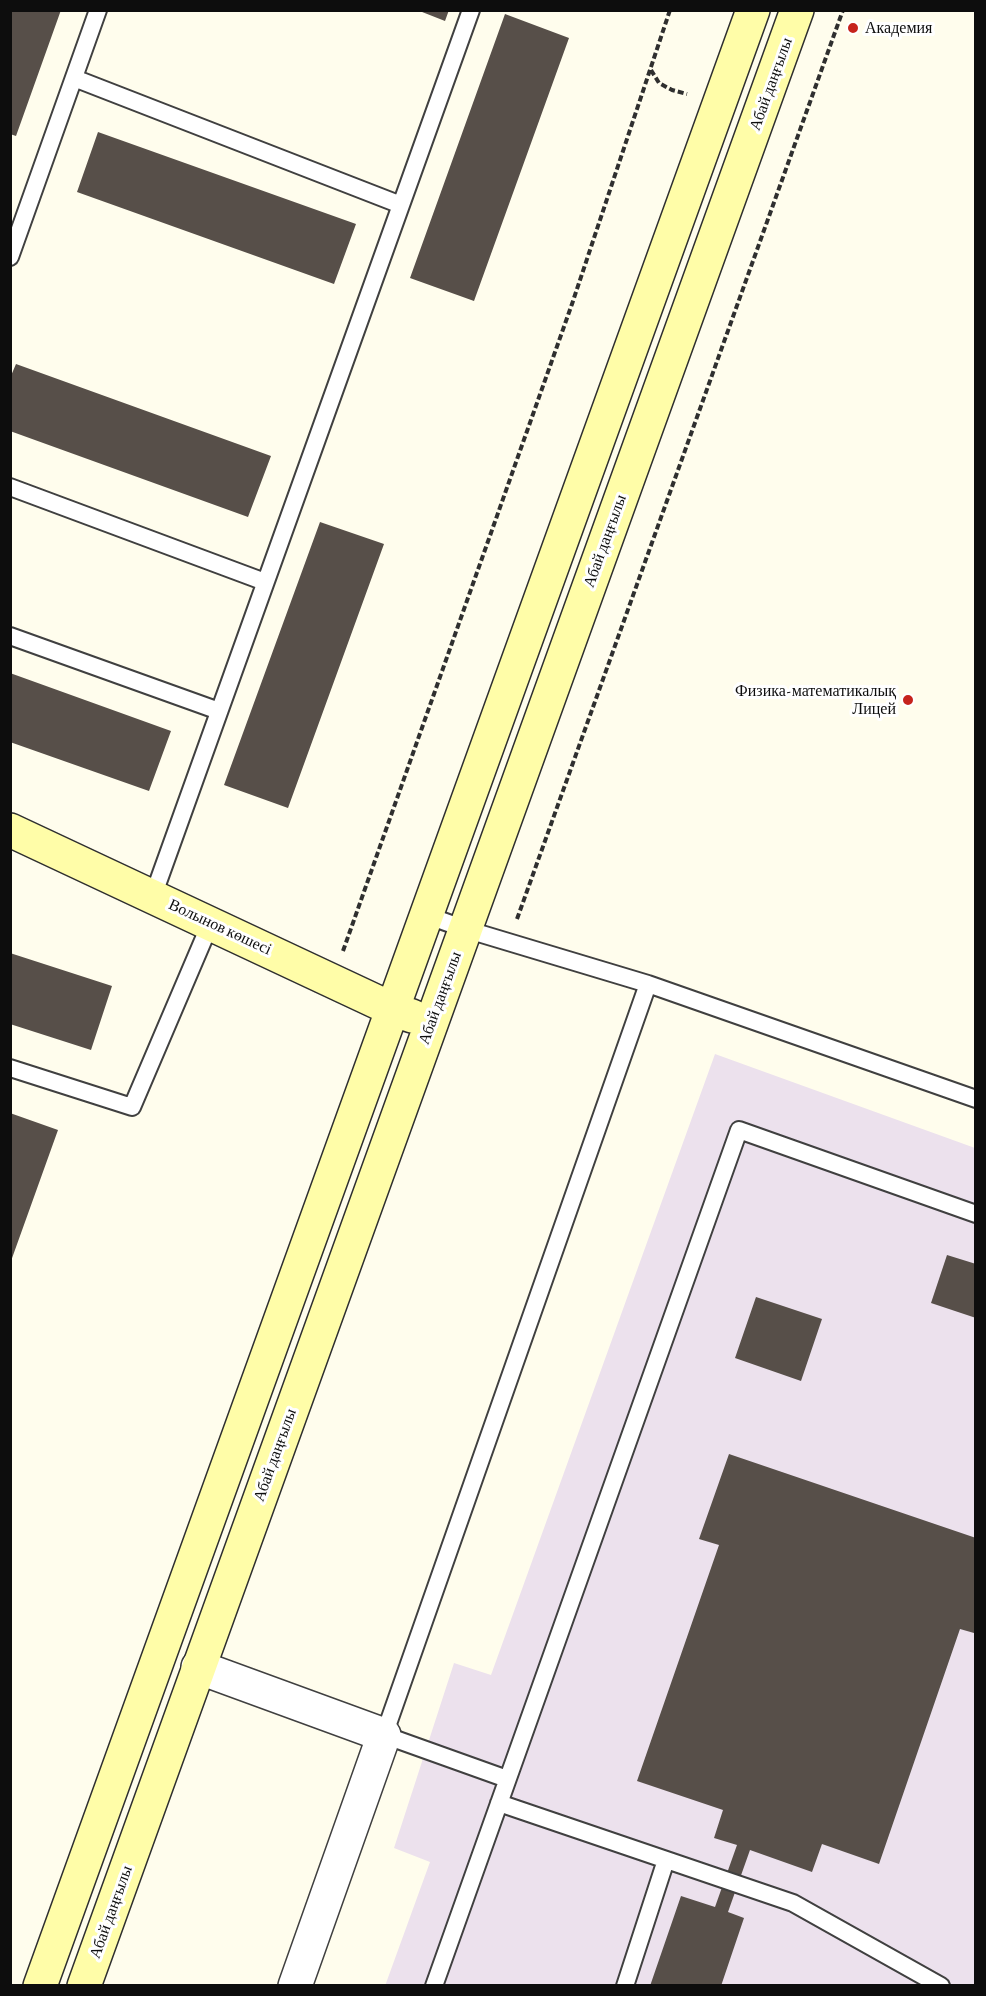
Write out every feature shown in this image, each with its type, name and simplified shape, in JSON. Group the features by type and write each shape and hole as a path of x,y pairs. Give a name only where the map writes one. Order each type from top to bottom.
{"main road":[{"path":"40,1986 753,10"},
{"name":"Абай даңғылы","path":"84,1986 797,10"},
{"name":"Волынов көшесі","path":"10,830 211,922 392,1009 431,1023"}],"street":[{"path":"198,1667 384,1735 295,1986"}],"lane":[{"path":"10,257 98,10"},
{"path":"153,896 471,10"},
{"path":"74,78 401,205"},
{"path":"10,487 265,582"},
{"path":"10,636 219,711"},
{"path":"426,915 648,984 975,1099"},
{"path":"10,1068 132,1107 211,922"},
{"path":"507,1779 384,1735 648,984"},
{"path":"434,1986 739,1130 975,1214"},
{"path":"499,1803 793,1903 941,1986"},
{"path":"625,1986 666,1860"}],"path":[{"path":"333,980 572,304 670,10"},
{"path":"509,942 843,10"},
{"path":"650,69 658,82 672,90 719,103"}],"shaded area":[{"path":"715,1054 975,1148 975,1985 385,1986 430,1862 394,1848 454,1663 491,1675"}],"building":[{"path":"10,10 61,10 16,136 10,134"},
{"path":"417,10 449,10 445,21"},
{"path":"505,14 569,38 474,301 410,278"},
{"path":"98,132 356,224 334,284 77,192"},
{"path":"16,364 271,456 248,517 10,431 10,378"},
{"path":"320,522 384,544 288,808 224,785"},
{"path":"10,673 171,731 149,791 10,742"},
{"path":"10,953 112,986 91,1050 10,1024"},
{"path":"10,1113 58,1130 11,1261 10,1261"},
{"path":"947,1255 976,1264 976,1318 931,1303"},
{"path":"756,1297 822,1319 801,1381 735,1358"},
{"path":"729,1454 976,1538 976,1630 974,1633 960,1629 879,1864 822,1844 812,1872 750,1850 728,1912 744,1918 721,1986 650,1986 681,1896 715,1907 737,1845 714,1838 723,1810 637,1781 719,1545 699,1539"}],"place":[{"name":"Академия","path":"853,28"},
{"name":"Физика-математикалық Лицей","path":"908,700"}]}
